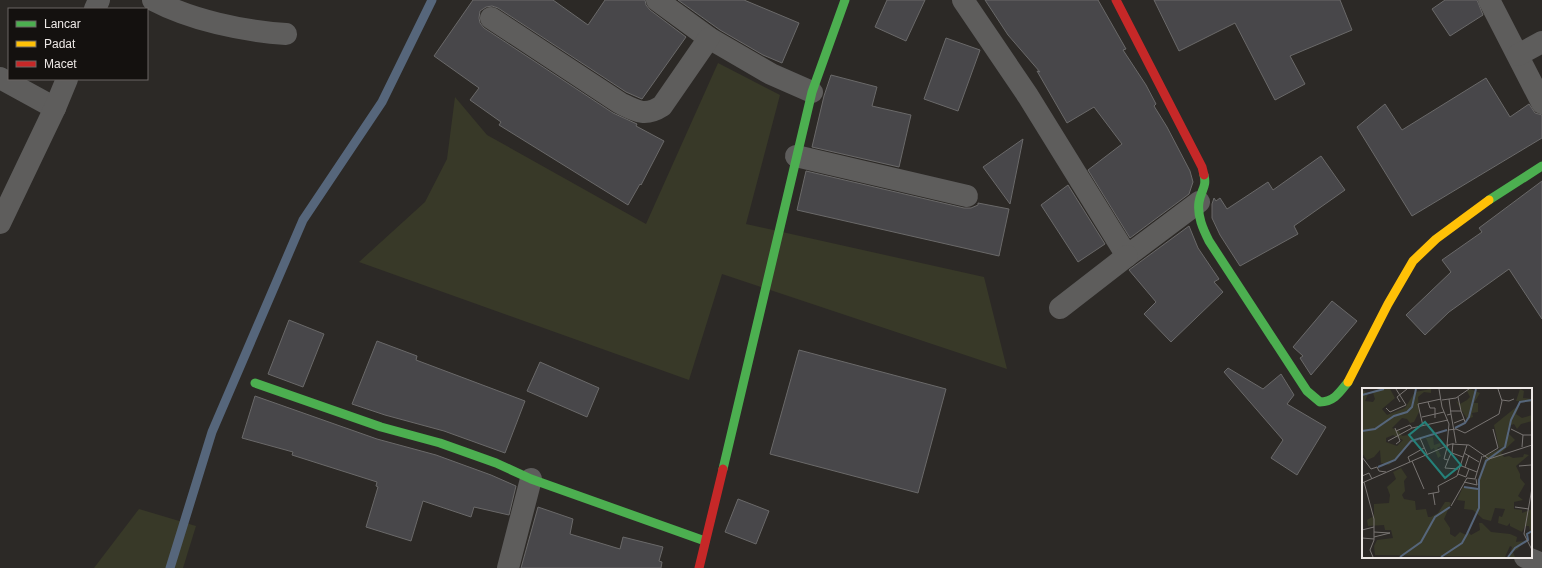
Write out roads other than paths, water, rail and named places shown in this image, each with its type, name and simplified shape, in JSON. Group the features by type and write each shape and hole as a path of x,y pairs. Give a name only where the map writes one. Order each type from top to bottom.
{"street":[{"path":"153,0 172,10 232,27 260,33 286,34"},
{"path":"657,0 709,38 771,74 812,92"},
{"path":"699,568 812,92 845,0"},
{"path":"963,0 1028,96 1126,256"},
{"path":"1116,0 1202,168 1206,183 1199,202 1200,221 1209,240 1307,391 1320,402 1338,395 1350,379 1388,304 1413,261 1436,239 1482,205 1542,166"},
{"path":"1489,0 1542,103"},
{"path":"491,18 620,103 640,112 653,112 662,106 709,38"},
{"path":"1518,55 1542,42"},
{"path":"0,78 55,108"},
{"path":"0,223 55,108 67,80"},
{"path":"796,156 967,196"},
{"path":"1060,308 1126,256 1199,202"},
{"path":"255,383 381,427 440,443 496,463 531,479 705,541"},
{"path":"508,568 531,479"},
{"path":"1527,558 1542,564"}],"waterway":[{"path":"170,568 212,432 303,220 382,102 432,0"}]}
